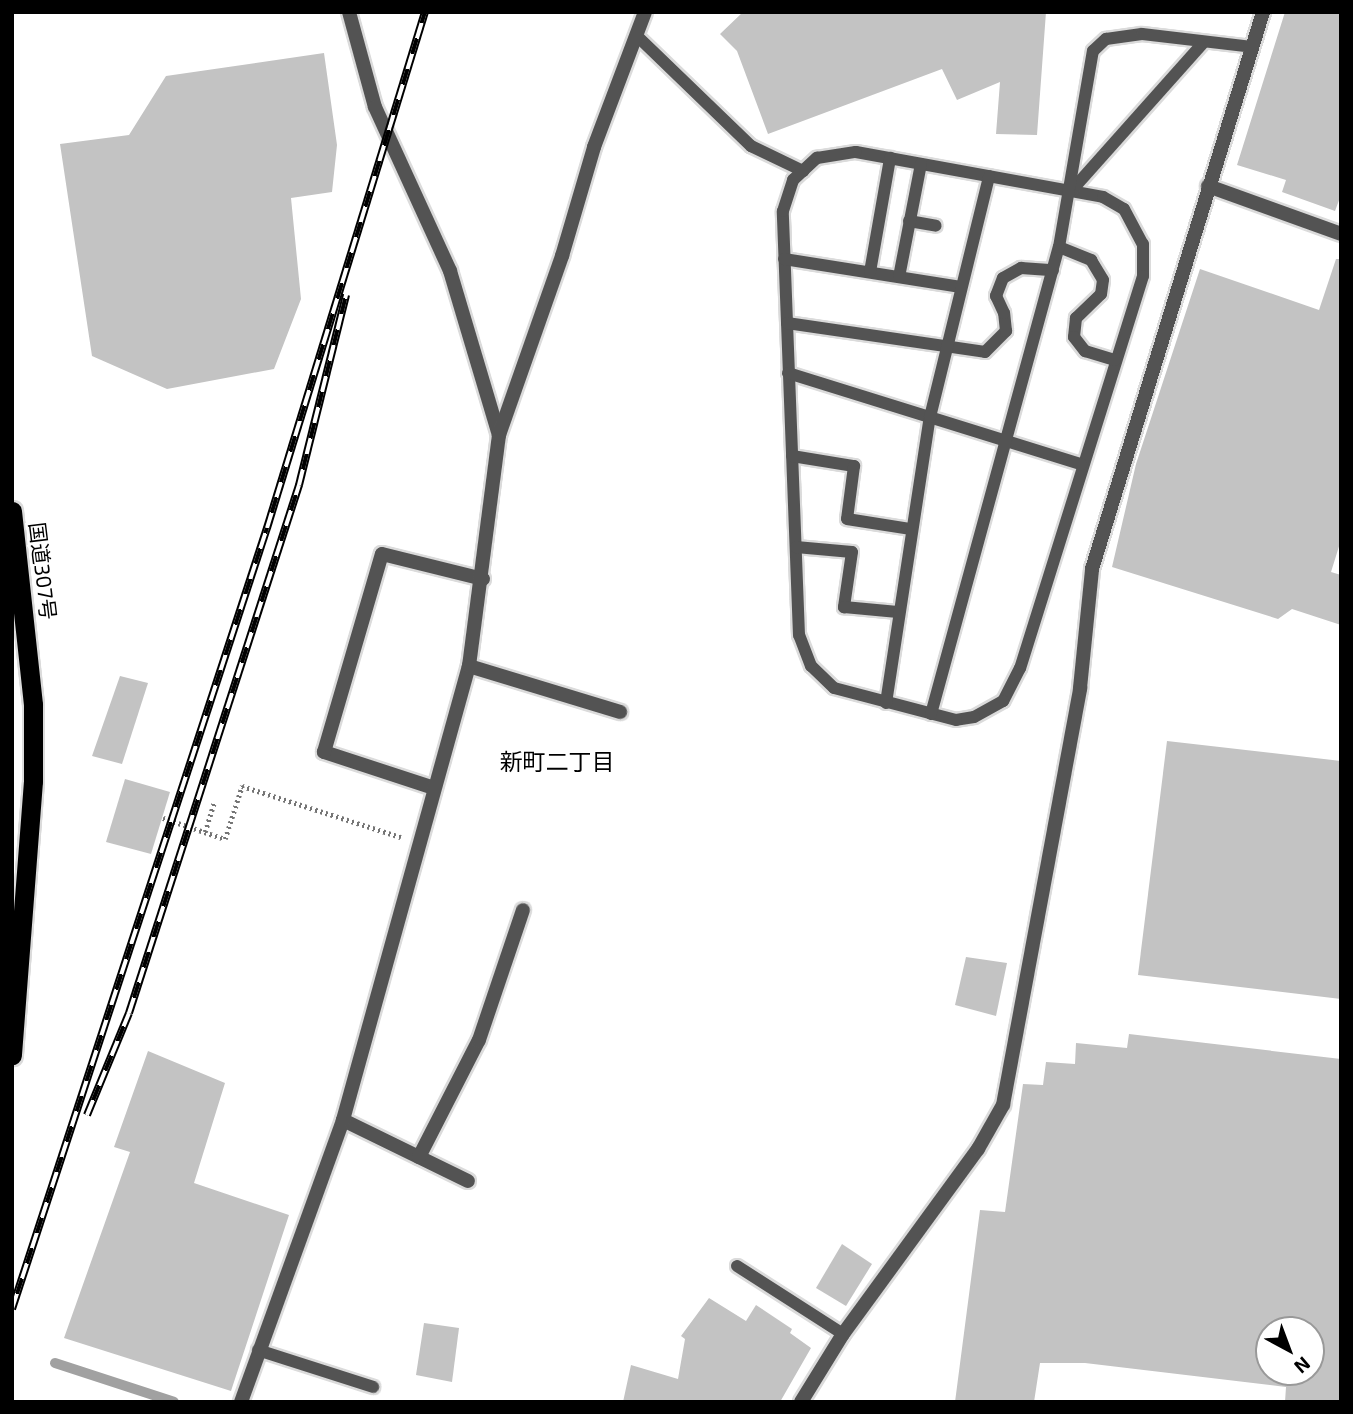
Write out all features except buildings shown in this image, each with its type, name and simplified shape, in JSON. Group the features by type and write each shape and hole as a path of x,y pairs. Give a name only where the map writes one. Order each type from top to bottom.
{"highway":[{"name":"国道307号","path":"12,511 33,705 33,781 12,1055"}],"street":[{"path":"349,12 375,107 450,271 499,435"},
{"path":"241,1402 343,1120 469,666 484,579 499,435 645,12"},
{"path":"801,1402 844,1334 978,1149 1003,1105 1080,688 1092,569 1263,12"},
{"path":"1208,187 1341,234"},
{"path":"434,788 324,752 382,554 484,579"},
{"path":"469,666 620,712"},
{"path":"419,1157 479,1040 523,910"},
{"path":"343,1120 468,1181"}],"lane":[{"path":"636,35 751,146 803,171"},
{"path":"931,713 1059,247 1072,190 1093,51 1106,39 1122,35 1252,47"},
{"path":"1072,190 1204,42"},
{"path":"856,152 1072,190 1103,197 1124,209 1143,244 1143,276 1081,464 1013,686 1003,701 974,717 956,720 834,688 807,660 799,635 783,211 793,180 803,171 817,158 856,152"},
{"path":"870,272 890,158"},
{"path":"899,277 920,164"},
{"path":"886,703 930,417 989,176"},
{"path":"909,222 936,226"},
{"path":"1059,247 1091,260 1103,280 1101,294 1076,318 1074,337 1085,351 1115,360"},
{"path":"784,259 961,287"},
{"path":"787,323 976,353 994,347 1006,331 1004,313 996,296 1003,278 1021,268 1053,270"},
{"path":"788,373 1081,464"},
{"path":"792,456 854,466 847,519 912,530"},
{"path":"796,547 852,552 845,607 898,612"},
{"path":"737,1266 844,1334"},
{"path":"258,1350 373,1387"}],"path":[{"path":"163,818 225,839 242,786 419,842"},
{"path":"205,832 214,802"}],"waterway":[{"path":"55,1363 174,1402"}],"railway":[{"path":"12,1309 267,528 425,12"},
{"path":"87,1115 129,1013 299,485 346,295"}],"district":[{"name":"新町二丁目","path":"557,761"}]}
